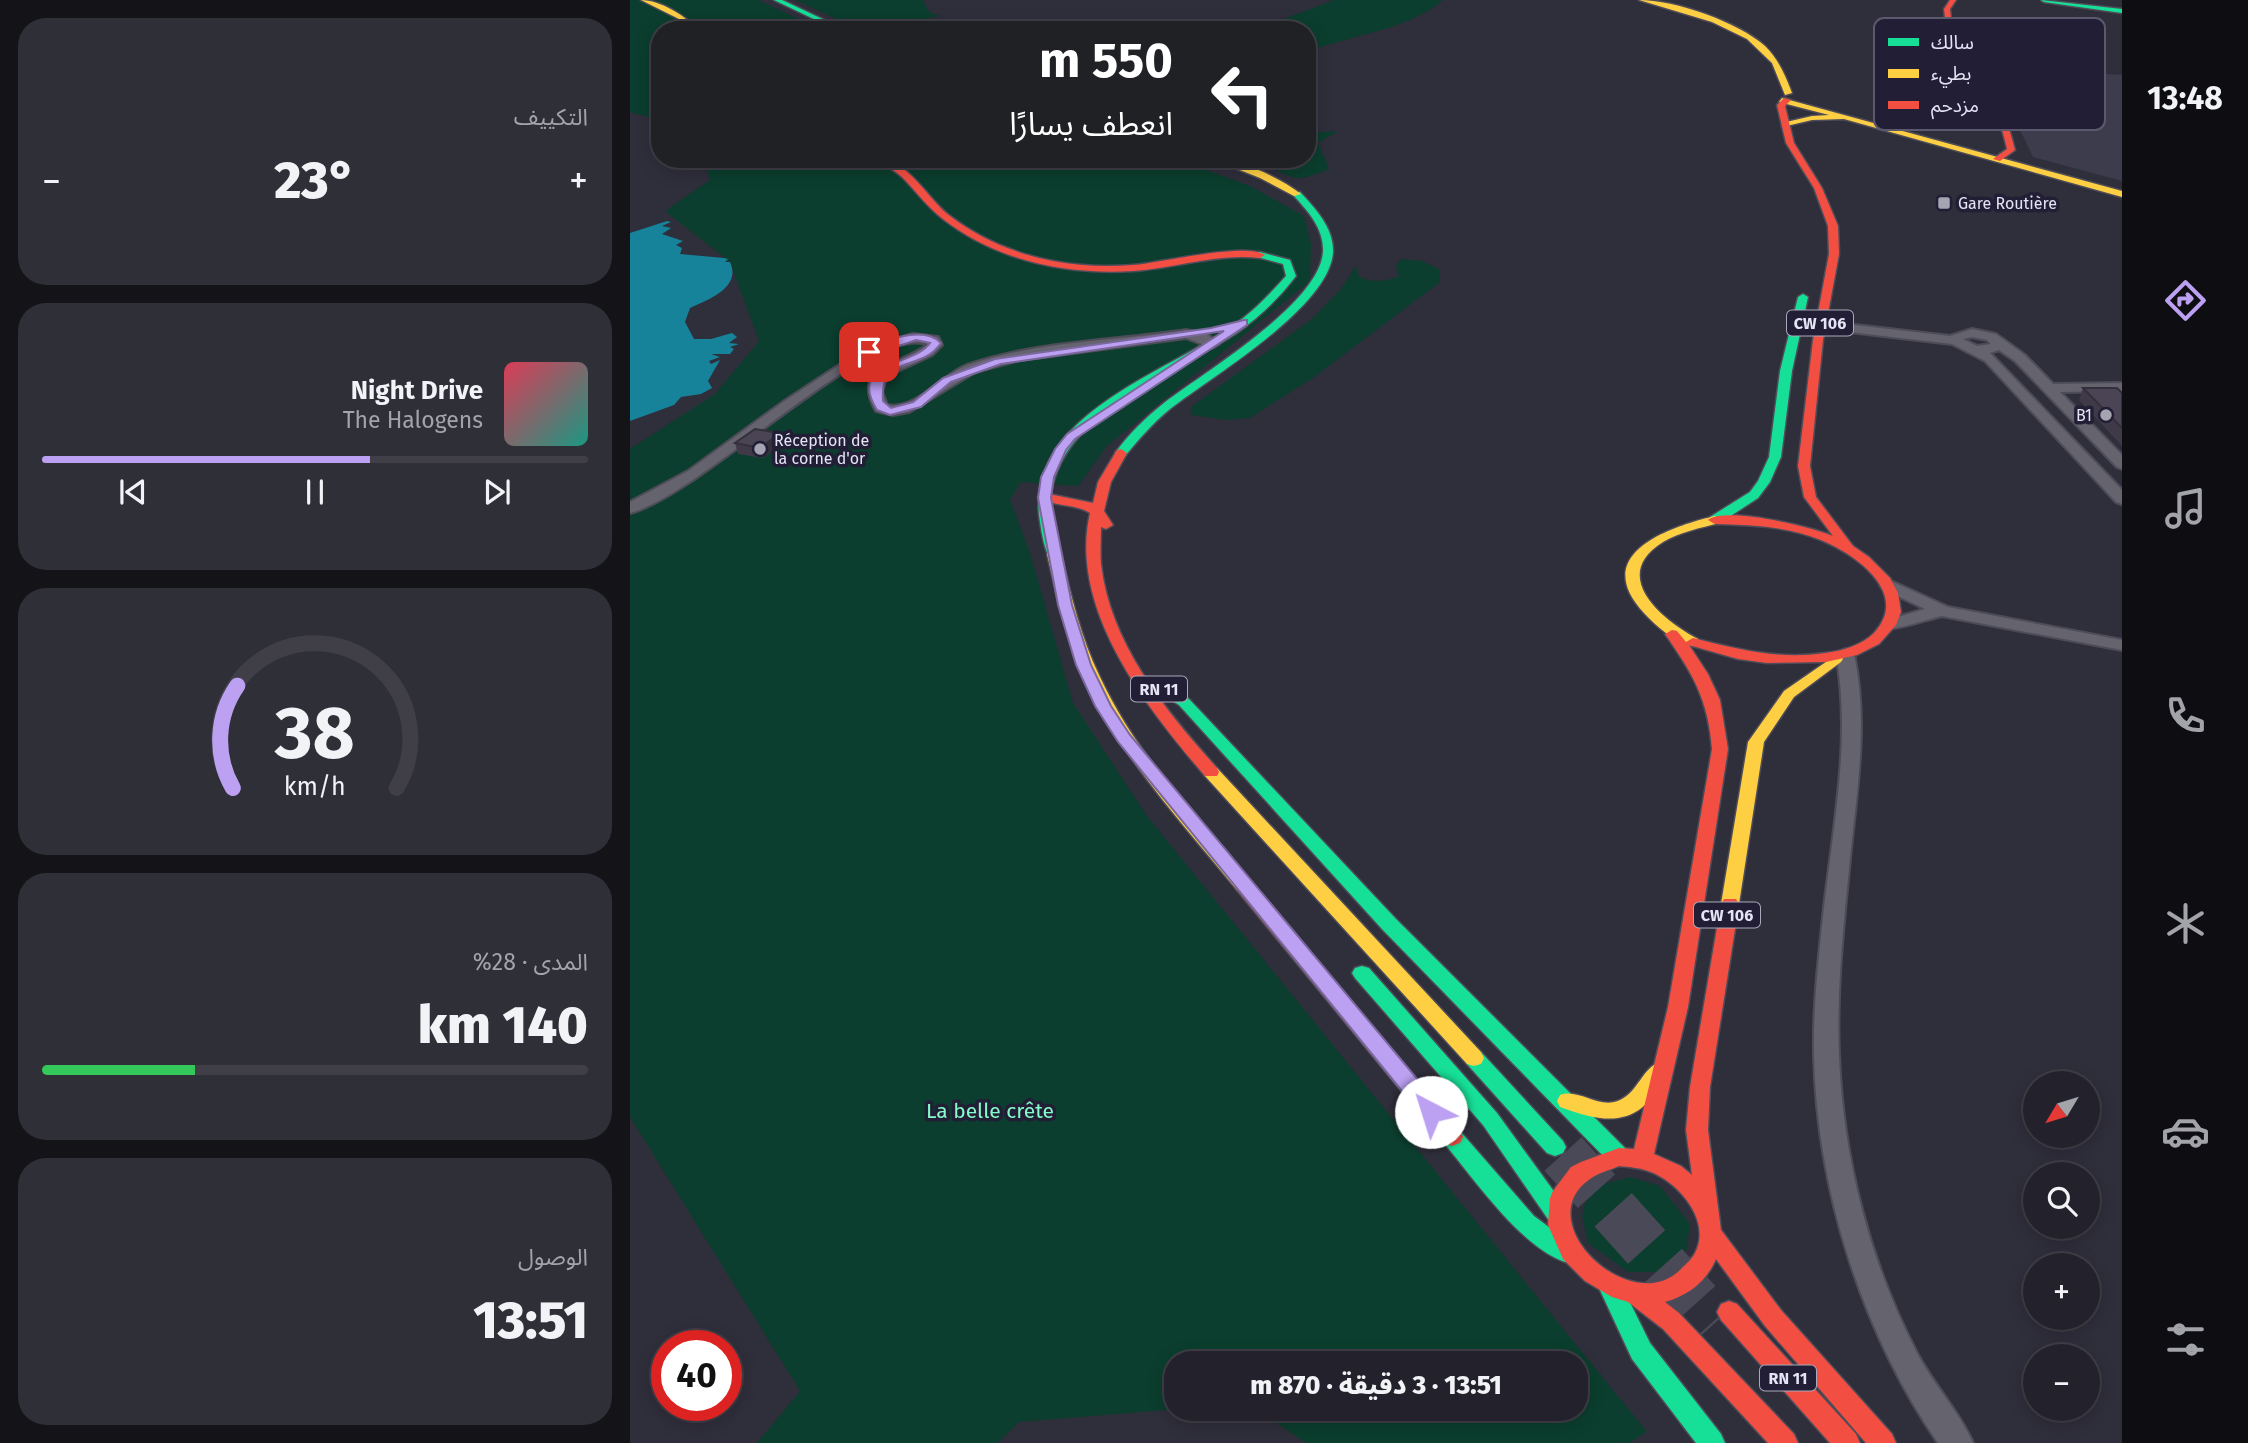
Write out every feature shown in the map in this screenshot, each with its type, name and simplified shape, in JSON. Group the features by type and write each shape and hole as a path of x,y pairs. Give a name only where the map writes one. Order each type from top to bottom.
{"main road":[{"path":"644,0 687,21"},
{"path":"777,0 823,21"},
{"name":"CW 106","path":"1629,0 1684,17 1730,38 1765,66 1781,105 1790,143 1818,188 1820,199 1833,226 1834,254 1820,325 1805,481 1817,508 1850,548"},
{"name":"CW 106","path":"1642,0 1693,16 1749,40 1773,59 1778,96 1777,144 1805,200 1816,230"},
{"path":"1948,18 1947,9 1953,0"},
{"path":"2044,0 2122,10"},
{"path":"2060,0 2122,10"},
{"path":"1778,96 1874,124"},
{"path":"1778,96 1874,122"},
{"path":"1785,125 1812,118 1848,117"},
{"path":"1898,130 2122,186"},
{"path":"1903,130 2122,194"},
{"path":"2002,157 2011,150 2007,130"},
{"path":"901,168 939,212 1025,258 1066,266 1111,269 1187,262 1240,252 1269,254 1287,262 1291,276 1283,291 1244,323 1071,437 1053,462 1044,495 1051,548 1074,638 1103,706 1124,739 1501,1197 1526,1223 1572,1257 1589,1275 1611,1288 1636,1294 1659,1294 1681,1287 1697,1274 1708,1257 1713,1237"},
{"name":"RN 11","path":"1094,508 1104,517 1111,538 1119,494 1128,465 1141,446 1173,415 1282,324 1325,279 1332,263 1331,236 1320,215 1297,194 1241,168"},
{"name":"RN 11","path":"1133,635 1156,684 1203,745 1562,1143 1293,864 1169,726 1136,680 1118,643 1101,590 1094,508 1122,452 1146,426 1274,325 1319,278 1327,263 1325,233 1319,220 1297,194"},
{"name":"CW 106","path":"1715,520 1754,495 1764,482 1775,457 1786,371 1807,281"},
{"path":"1044,495 1076,490 1110,472"},
{"path":"1044,495 1094,508"},
{"path":"1715,520 1786,524 1820,534 1850,548 1874,565 1889,585 1894,605 1889,625 1872,642 1846,654 1811,661 1772,661 1732,655 1695,642 1665,625 1638,595 1633,574 1640,554 1657,538 1683,527 1715,520"},
{"name":"CW 106","path":"1642,1159 1655,1116 1720,749 1719,711 1709,682 1665,625"},
{"name":"CW 106","path":"1709,1217 1697,1130 1700,1087 1756,743 1776,706 1805,676 1846,654"},
{"path":"1136,680 1142,713"},
{"path":"1156,684 1184,702 1389,924 1619,1157"},
{"path":"1354,964 1492,1119 1523,1159 1558,1215"},
{"path":"1559,1097 1603,1114 1625,1111 1639,1102 1666,1058"},
{"path":"1572,1257 1561,1237 1558,1215 1563,1193 1576,1175 1595,1163 1619,1157 1642,1159 1664,1167 1684,1180 1700,1196 1709,1217 1713,1237 1744,1284 1777,1325 1883,1443"},
{"path":"1611,1288 1624,1323 1649,1368 1712,1443"},
{"path":"1636,1294 1679,1330 1784,1443"},
{"name":"RN 11","path":"1729,1312 1847,1443"}],"street":[{"path":"630,508 712,461 836,371 889,344 923,337 936,343 930,351 896,364 881,375 876,383 877,401 881,408 890,411 917,405 947,380 999,361 1244,323"},
{"path":"1820,325 1956,341 1990,358 2122,499"},
{"path":"1956,341 1956,336 1972,332 1991,337 2020,358 2122,464"},
{"path":"1186,334 1202,337 1212,344"},
{"path":"1971,349 1986,350 1999,345"},
{"path":"2050,388 2122,387"},
{"path":"1889,585 1943,611 2121,646"},
{"path":"1889,625 1919,614 1943,611"},
{"path":"1846,654 1851,675 1850,739 1826,1006 1827,1082 1833,1130 1875,1296 1909,1365 1943,1425 1957,1443"}],"shaded area":[{"path":"2105,74 2122,75 2122,181 2033,157 2020,130 2105,130"}],"green space":[{"path":"630,0 758,0 804,21 651,21 651,118 630,112"},
{"path":"795,0 923,0 929,12 940,16 912,21 841,21"},
{"path":"1334,0 1443,0 1413,19 1316,49 1316,21 1279,21"},
{"path":"1338,131 1318,143 1329,169 1302,178 1291,177 1268,168 1316,168 1316,132"},
{"name":"La belle crête","path":"707,168 1201,168 1250,186 1304,216 1311,244 1310,281 1107,446 1078,486 1021,482 1010,499 1030,553 1073,703 1147,816 1581,1351 1164,1351 1164,1410 1019,1422 997,1443 757,1443 800,1391 630,1117 630,449 715,394 759,341 730,262 665,211 710,180"},
{"path":"1401,259 1422,261 1439,269 1440,282 1313,378 1250,418 1226,420 1192,415 1191,407 1312,319 1341,289 1356,266 1359,277 1383,281 1399,276 1396,266"},
{"path":"1631,1177 1660,1186 1690,1224 1686,1253 1662,1272 1628,1272 1588,1243 1582,1216 1585,1203 1603,1184"},
{"name":"La belle crête","path":"1588,1359 1647,1432 1629,1443 1306,1443 1274,1421 1588,1421"}],"water":[{"path":"671,222 662,226 671,228 662,234 683,241 676,245 682,248 680,254 724,258 728,259 725,262 730,262 731,279 727,286 690,308 685,322 694,339 711,339 732,333 737,337 729,343 739,344 730,347 734,349 730,354 711,354 720,357 709,361 711,364 720,360 708,381 712,388 701,394 681,397 674,405 630,421 630,233"}],"building":[{"path":"2083,388 2117,388 2122,393 2122,428"},
{"path":"755,429 780,433 760,448 735,443"}],"tunnel":[{"path":"1563,1154 1715,1323"}],"traffic: fast":[{"path":"777,0 823,21"},
{"path":"2044,0 2122,11"},
{"path":"1121,453 1166,407 1285,316 1307,295 1322,274 1328,255 1326,237 1319,222 1297,194"},
{"path":"1054,554 1045,499 1047,481 1061,450 1086,422 1119,398 1235,329 1267,304 1291,276 1287,262 1260,255"},
{"path":"1715,520 1754,495 1764,482 1775,457 1786,371 1803,297"},
{"path":"1156,684 1184,702 1389,924 1619,1157"},
{"path":"1362,973 1490,1119 1558,1215"},
{"path":"1474,1058 1555,1147"},
{"path":"1452,1137 1526,1223 1565,1252"},
{"path":"1611,1288 1641,1351 1712,1443"}],"traffic: slow":[{"path":"644,0 687,21"},
{"path":"1642,0 1714,20 1749,37 1775,62 1788,93"},
{"path":"1782,100 1874,125"},
{"path":"1785,125 1812,118 1848,117"},
{"path":"1891,130 2122,194"},
{"path":"1241,168 1297,194"},
{"path":"1693,642 1668,628 1645,606 1637,594 1633,580 1634,567 1642,553 1657,540 1676,531 1715,520"},
{"path":"1054,554 1080,647 1107,706 1141,760 1243,885"},
{"path":"1730,904 1756,742 1789,694 1836,659"},
{"path":"1211,772 1474,1058"},
{"path":"1567,1101 1598,1111 1621,1110 1641,1096 1660,1070"}],"traffic: jam":[{"path":"1948,18 1947,9 1953,0"},
{"path":"1787,100 1781,105 1790,143 1818,188 1833,226 1834,254 1818,340 1804,466 1810,497 1847,545"},
{"path":"1997,159 2011,150 2006,130"},
{"path":"896,168 938,211 956,224 996,247 1035,260 1074,267 1113,269 1151,267 1226,255 1260,255"},
{"path":"1121,453 1103,486 1094,526 1095,565 1103,604 1118,641 1138,677 1161,711 1211,772"},
{"path":"1044,497 1088,506 1102,517 1106,525"},
{"path":"1693,642 1738,655 1797,660 1826,658 1852,652 1874,641 1889,625 1894,612 1893,599 1885,581 1846,547 1826,537 1783,525 1715,520"},
{"path":"1642,1159 1678,1007 1720,749 1716,715 1707,687 1693,661 1672,634"},
{"path":"1243,885 1452,1137"},
{"path":"1709,1217 1697,1130 1700,1087 1730,904"},
{"path":"1619,1157 1651,1162 1674,1173 1695,1193 1703,1206 1708,1219 1709,1248 1703,1262 1679,1287 1651,1295 1621,1290 1593,1274 1571,1251 1559,1225 1561,1198 1579,1174 1619,1157"},
{"path":"1713,1237 1773,1318 1883,1443"},
{"path":"1636,1294 1671,1321 1785,1443"},
{"path":"1729,1312 1847,1443"}],"place":[{"name":"Gare Routière","path":"1944,203"},
{"name":"B1","path":"2106,415"},
{"name":"Réception de la corne d'or","path":"760,449"}],"route":[{"path":"869,352 916,337 929,338 936,343 935,347 923,355 886,369 876,383 877,401 881,408 899,411 917,405 934,388 947,380 970,369 999,361 1211,331 1244,323 1102,414 1071,437 1053,462 1047,477 1044,498 1051,548 1074,638 1084,665 1103,706 1124,739 1431,1112"}]}
